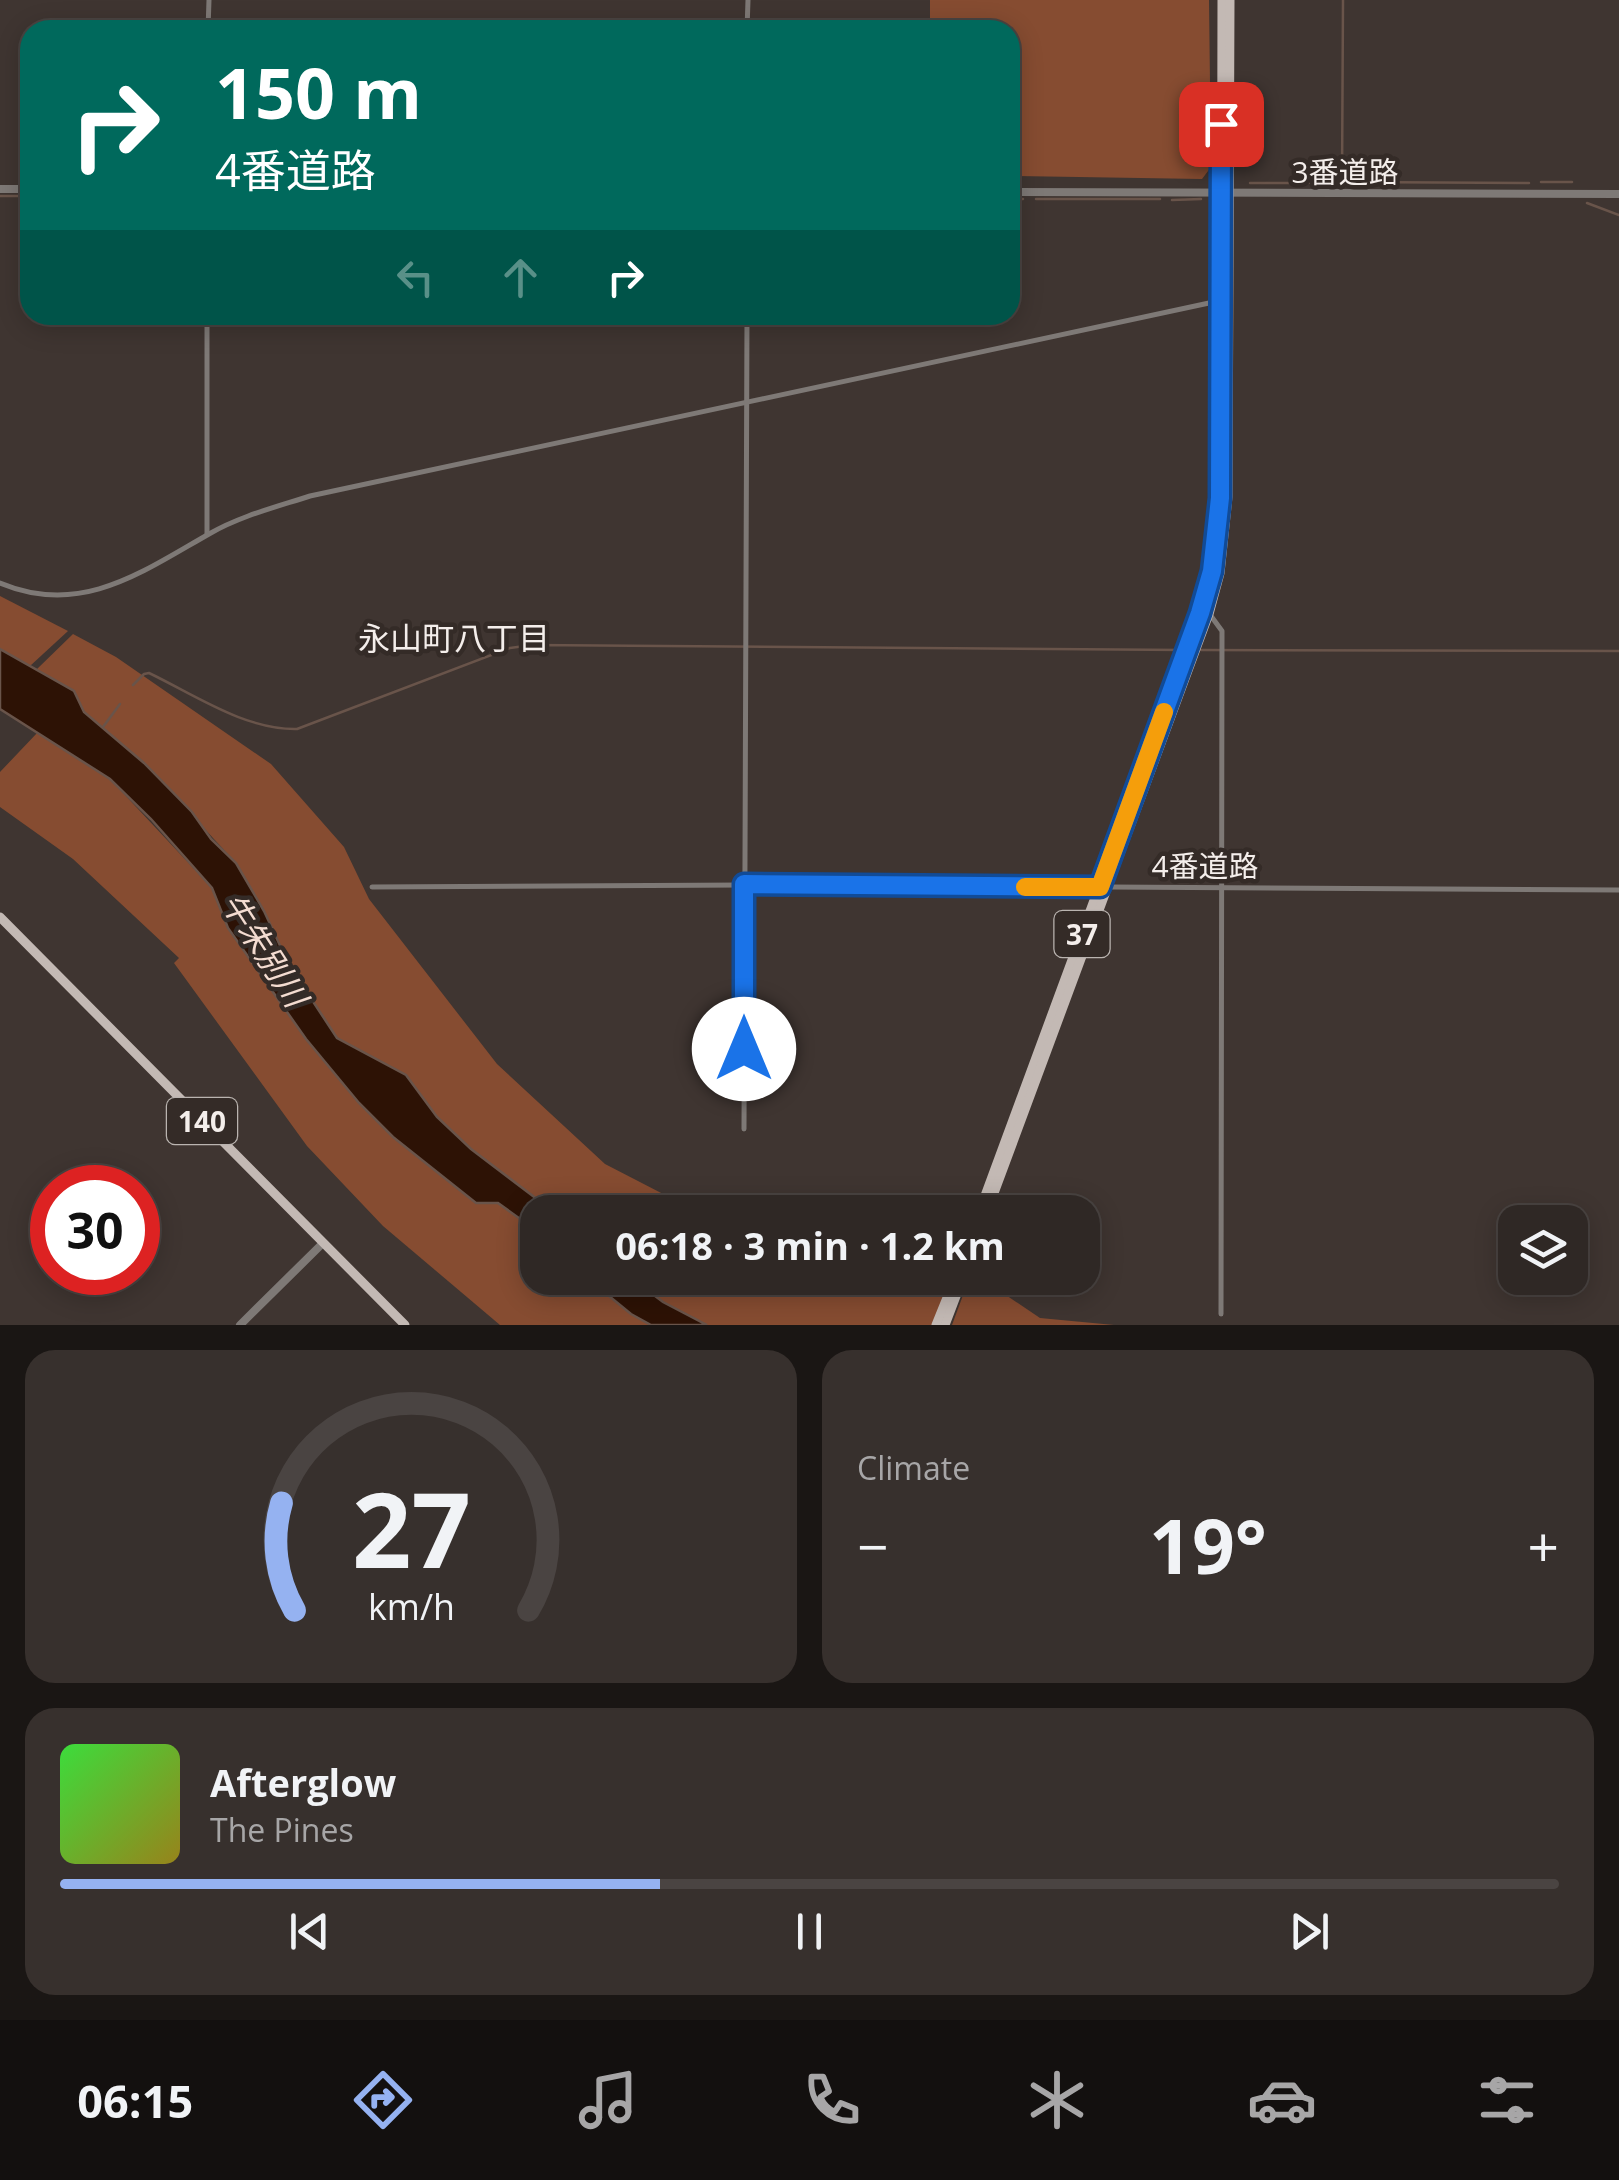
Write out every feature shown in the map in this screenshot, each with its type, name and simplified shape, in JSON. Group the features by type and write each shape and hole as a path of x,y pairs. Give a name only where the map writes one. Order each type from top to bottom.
{"main road":[{"name":"37","path":"993,1195 1205,613 1220,498 1225,300 1222,0"},
{"name":"37","path":"1225,193 1230,0"},
{"name":"37","path":"986,1195 1104,887"},
{"name":"140","path":"0,918 404,1325"},
{"path":"940,1324 949,1295"},
{"path":"940,1324 954,1295"}],"street":[{"name":"3番道路","path":"1020,192 1619,194"},
{"path":"0,583 47,594 106,588 149,570 240,518 310,496 1225,300"},
{"path":"207,534 208,325"},
{"path":"744,1129 747,325"},
{"path":"1205,613 1222,631 1221,1314"},
{"name":"4番道路","path":"372,888 744,884 1619,890"},
{"path":"240,1325 323,1243"}],"shaded area":[{"path":"930,0 1209,0 1211,167 1202,179 1020,176 1020,20 930,20"},
{"path":"0,596 68,631 30,666 0,649"},
{"path":"73,634 116,657 271,764 344,847 369,899 497,1064 605,1164 665,1195 532,1195 471,1149 377,1059 337,1038 289,965 236,863 144,763 84,712 74,691 36,670"},
{"path":"38,732 110,779 212,888 228,928 359,1103 393,1137 476,1203 498,1203 520,1219 520,1295 608,1295 651,1325 500,1325 383,1226 307,1146 174,963 179,958 73,859 0,807 0,772"},
{"path":"654,1295 948,1295 937,1325 707,1325"},
{"path":"963,1295 1006,1295 1040,1318 1114,1325 952,1325"}],"water":[{"name":"牛朱別川","path":"0,649 74,691 84,712 144,763 236,863 289,965 337,1038 406,1075 437,1117 471,1149 532,1195 520,1195 520,1219 498,1203 476,1203 393,1137 306,1039 228,928 212,888 151,819 110,779 0,709"},
{"path":"608,1295 654,1295 707,1325 651,1325"}],"waterway":[{"path":"1342,182 1343,0"},
{"path":"1302,183 1334,182"},
{"path":"1348,182 1529,183"},
{"path":"1541,182 1572,182"},
{"path":"1250,183 1294,183"},
{"path":"0,196 20,196"},
{"path":"1036,199 1160,199"},
{"path":"1172,200 1201,199"},
{"path":"1587,203 1619,215"},
{"path":"133,685 149,673 239,718 297,729 510,648 532,645 1183,650"},
{"path":"1201,650 1619,651"},
{"path":"103,727 120,704"}],"slow traffic":[{"path":"1025,887 1100,887 1164,712"}],"district":[{"name":"永山町八丁目","path":"454,637"}],"route":[{"path":"744,1049 744,884 1100,887 1200,613 1218,536 1221,124"}]}
